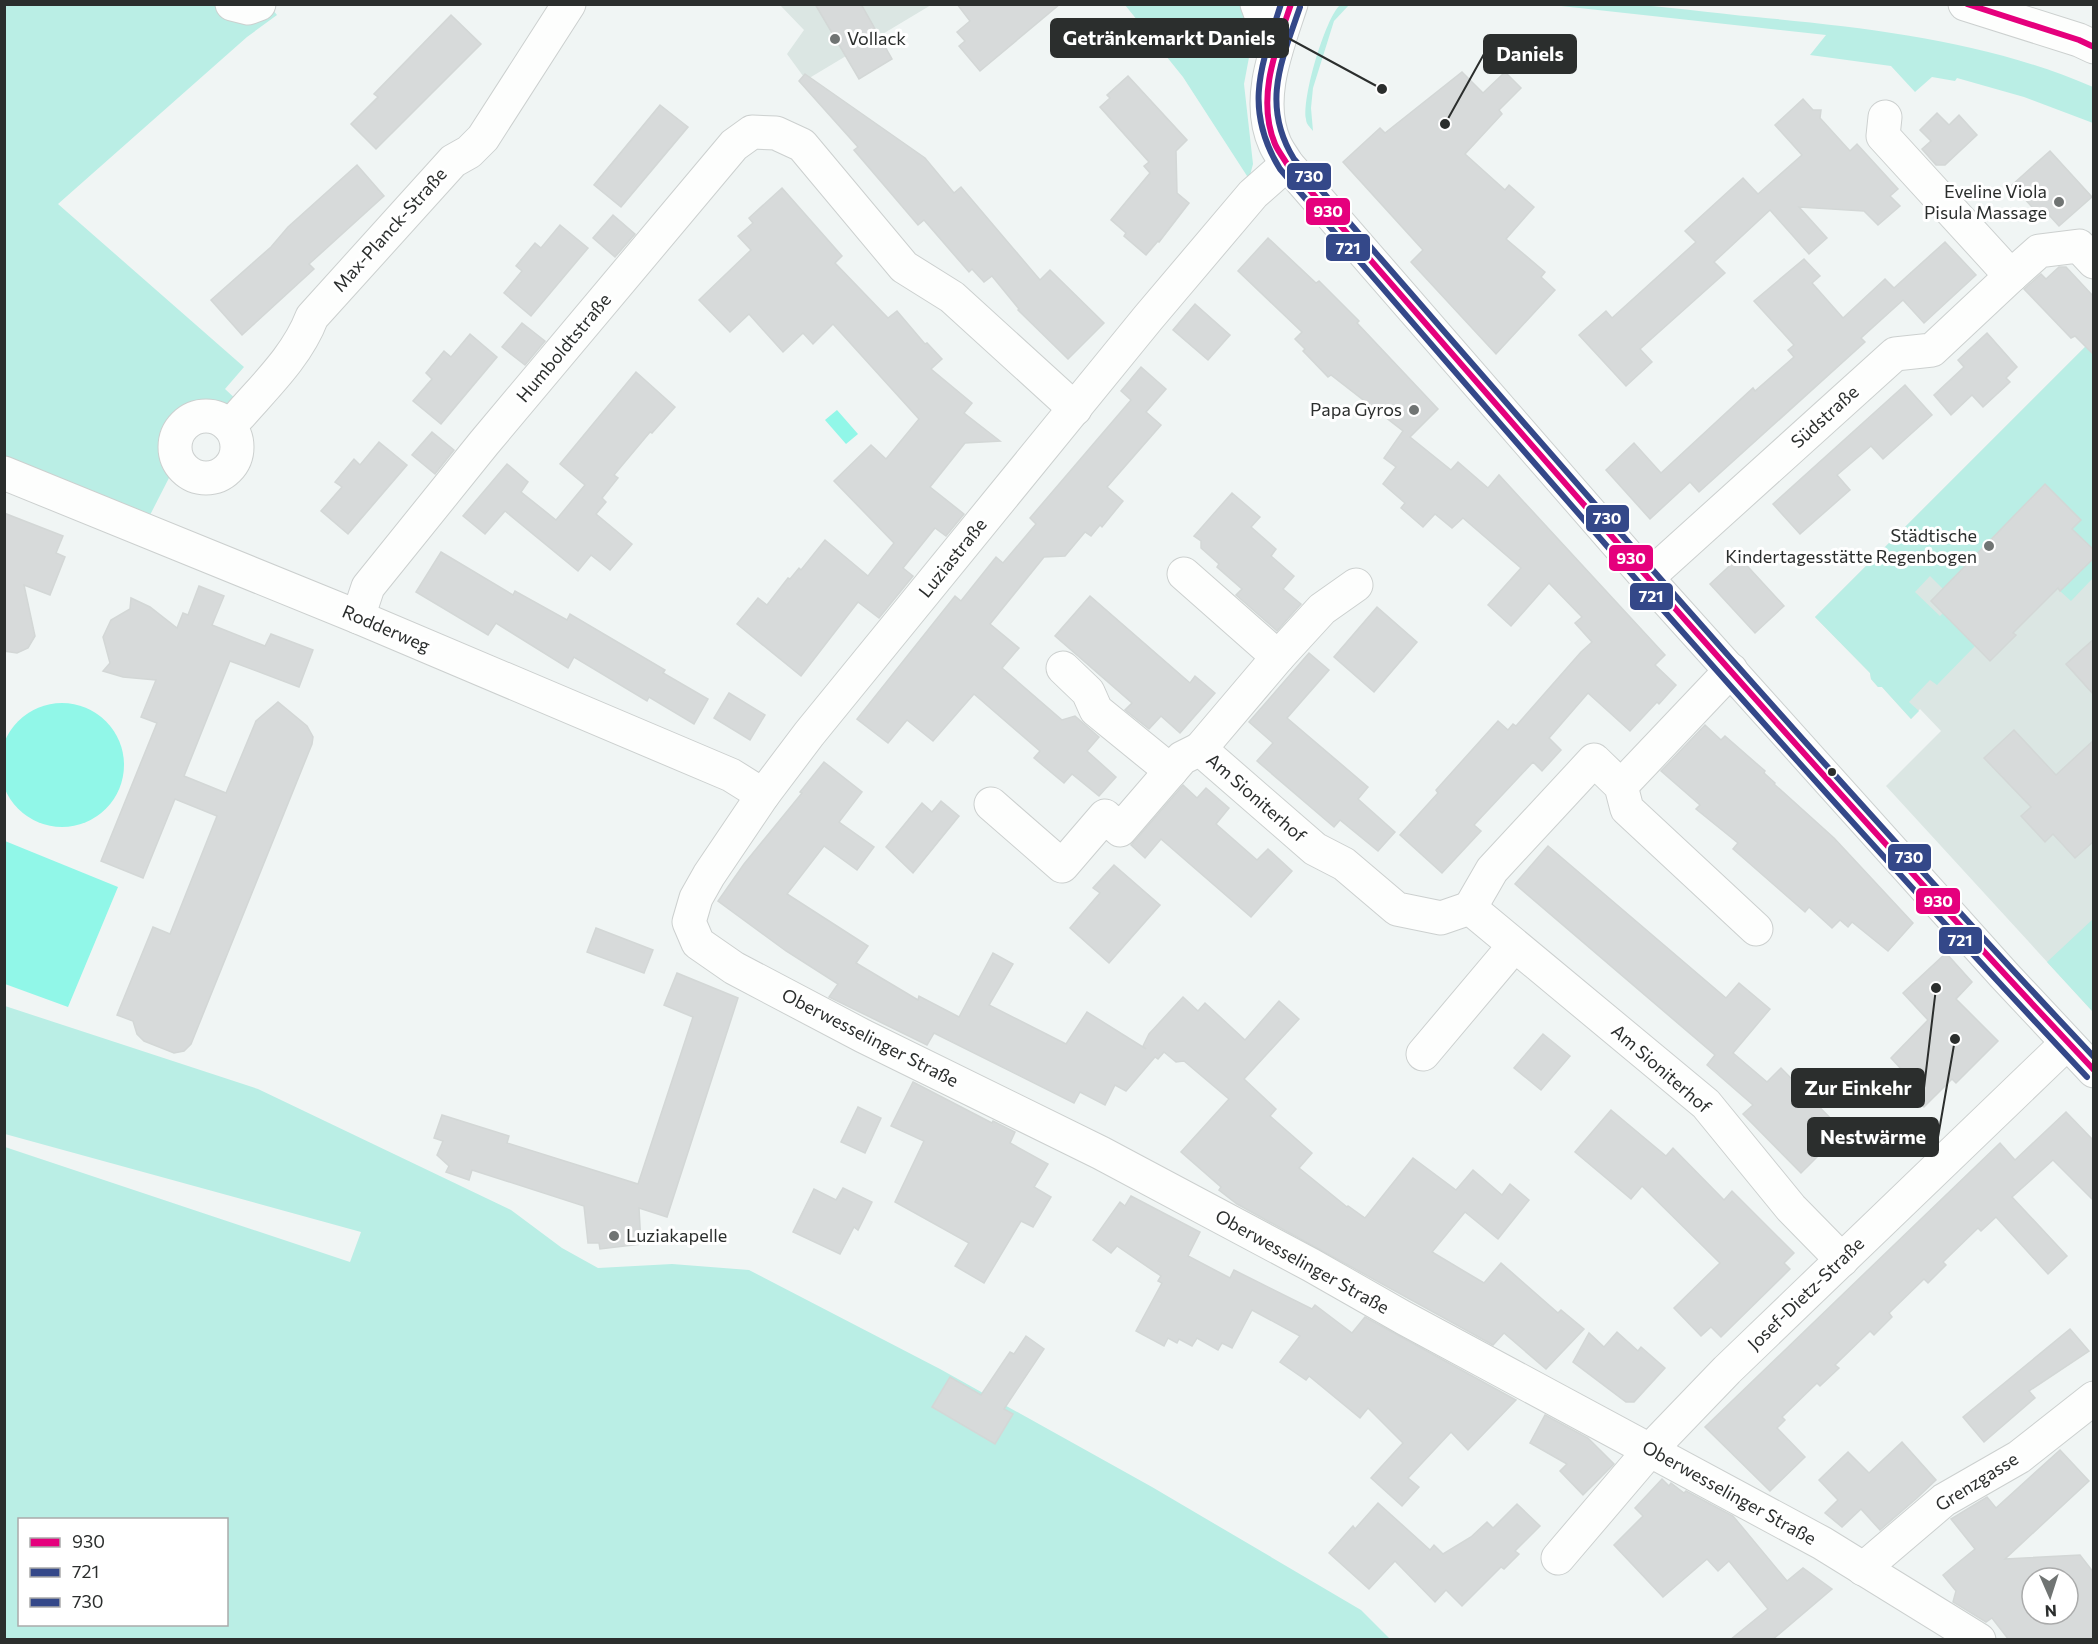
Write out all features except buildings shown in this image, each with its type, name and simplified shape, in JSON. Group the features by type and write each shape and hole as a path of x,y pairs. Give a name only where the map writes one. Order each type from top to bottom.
{"street":[{"path":"232,4 248,8 259,4"},
{"name":"Max-Planck-Straße","path":"228,425 239,416 295,351 312,317 453,161 469,152 483,138 569,4"},
{"path":"1257,4 1275,53"},
{"path":"1292,4 1275,53 1270,79 1269,117 1275,143 1287,164 1647,578 2094,1071"},
{"path":"1965,4 2079,40 2094,47"},
{"path":"1885,117 1883,136 2012,276"},
{"name":"Humboldtstraße","path":"358,617 368,587 484,443 734,145 752,132 776,133 802,145 904,267 952,297 1074,409"},
{"name":"Luziastraße","path":"734,968 698,943 689,922 696,898 763,795 809,734 1148,318 1253,194 1287,164"},
{"name":"Südstraße","path":"1647,578 1895,354 1932,350 2039,251 2079,246 2094,262"},
{"name":"Rodderweg","path":"4,473 358,617 731,774 763,795"},
{"path":"1184,574 1278,657"},
{"name":"Am Sioniterhof","path":"991,804 1062,866 1105,816 1120,830 1182,758 1200,749 1322,609 1356,585"},
{"path":"1063,668 1088,692 1096,710 1171,771"},
{"path":"1622,786 1731,670"},
{"name":"Am Sioniterhof","path":"1200,749 1315,849 1344,864 1397,909 1441,918 1470,908 1706,1104 1791,1208 1842,1260"},
{"path":"1470,908 1492,870 1594,760 1622,786 1627,809 1756,930"},
{"path":"1423,1054 1514,946"},
{"name":"Oberwesselinger Straße","path":"734,968 862,1036 1101,1153 1311,1265 1404,1318 1822,1543 1979,1640"},
{"name":"Josef-Dietz-Straße","path":"1558,1558 1650,1450 1727,1370 2067,1043"},
{"name":"Grenzgasse","path":"1863,1569 1944,1500 2019,1457 2094,1398"}],"shaded area":[{"path":"215,4 227,14 272,9 277,15 247,37 58,204 244,367 225,389 239,402 229,406 208,403 193,404 174,415 168,424 163,443 171,474 149,517 5,460 4,5"},
{"path":"1620,4 1671,8 1842,26 1970,48 2053,71 2093,87 2093,123 2024,97 1957,78 1955,81 1932,77 1915,92 1891,66 1810,55 1826,35 1552,5"},
{"name":"Vollack","path":"780,5 931,5 806,80 787,54 804,30"},
{"path":"1125,5 1242,5 1250,52 1244,84 1253,164 1249,179 1183,77"},
{"path":"1340,5 1349,5 1334,21 1313,88 1311,108 1313,131 1306,119 1311,77 1328,26"},
{"path":"2093,339 2093,1012 1886,786 1941,731 1920,709 1911,719 1882,687 1878,687 1871,679 1870,673 1815,617"},
{"name":"Städtische Kindertagesstätte Regenbogen","path":"2093,339 2093,550 2072,529 2081,520 1948,594 1930,576 1915,592 1940,616 1954,602 1967,615 1956,626 1975,646 1937,685 1930,680 1909,702 1919,711 1911,719 1882,687 1878,687 1871,679 1870,673 1815,617"},
{"path":"837,410 858,434 846,444 825,420"},
{"path":"2093,558 2093,578 2071,601 2060,591"},
{"path":"62,703 86,707 106,721 120,741 124,765 120,789 106,809 86,823 62,827 38,823 18,809 4,789 0,765 4,741 18,721 38,707"},
{"path":"5,841 118,887 68,1007 5,984"},
{"path":"2093,919 2093,1012 2047,962"},
{"path":"5,1006 258,1089 511,1210 562,1248 598,1268 672,1264 749,1270 940,1369 1152,1487 1361,1610 1390,1639 5,1640 5,1147 350,1262 361,1232 5,1134"}],"transit line":[{"name":"721","path":"1281,4 1267,48 1259,87 1262,127 1280,169 1679,628 1881,854 2087,1077"},
{"name":"930","path":"1291,4 1274,56 1267,109 1275,144 1287,164 1787,734 2094,1070"},
{"name":"930","path":"1967,4 2079,40 2094,47"},
{"name":"730","path":"1300,7 1281,65 1276,102 1278,120 1294,159 1789,724 2094,1057"}],"place":[{"name":"Vollack","path":"835,39"},
{"name":"Getränkemarkt Daniels","path":"1382,89"},
{"name":"Daniels","path":"1445,124"},
{"name":"Eveline Viola Pisula Massage","path":"2059,202"},
{"name":"Papa Gyros","path":"1414,410"},
{"name":"Städtische Kindertagesstätte Regenbogen","path":"1989,546"},
{"name":"Zur Einkehr","path":"1936,988"},
{"name":"Nestwärme","path":"1955,1039"},
{"name":"Luziakapelle","path":"614,1236"}]}
